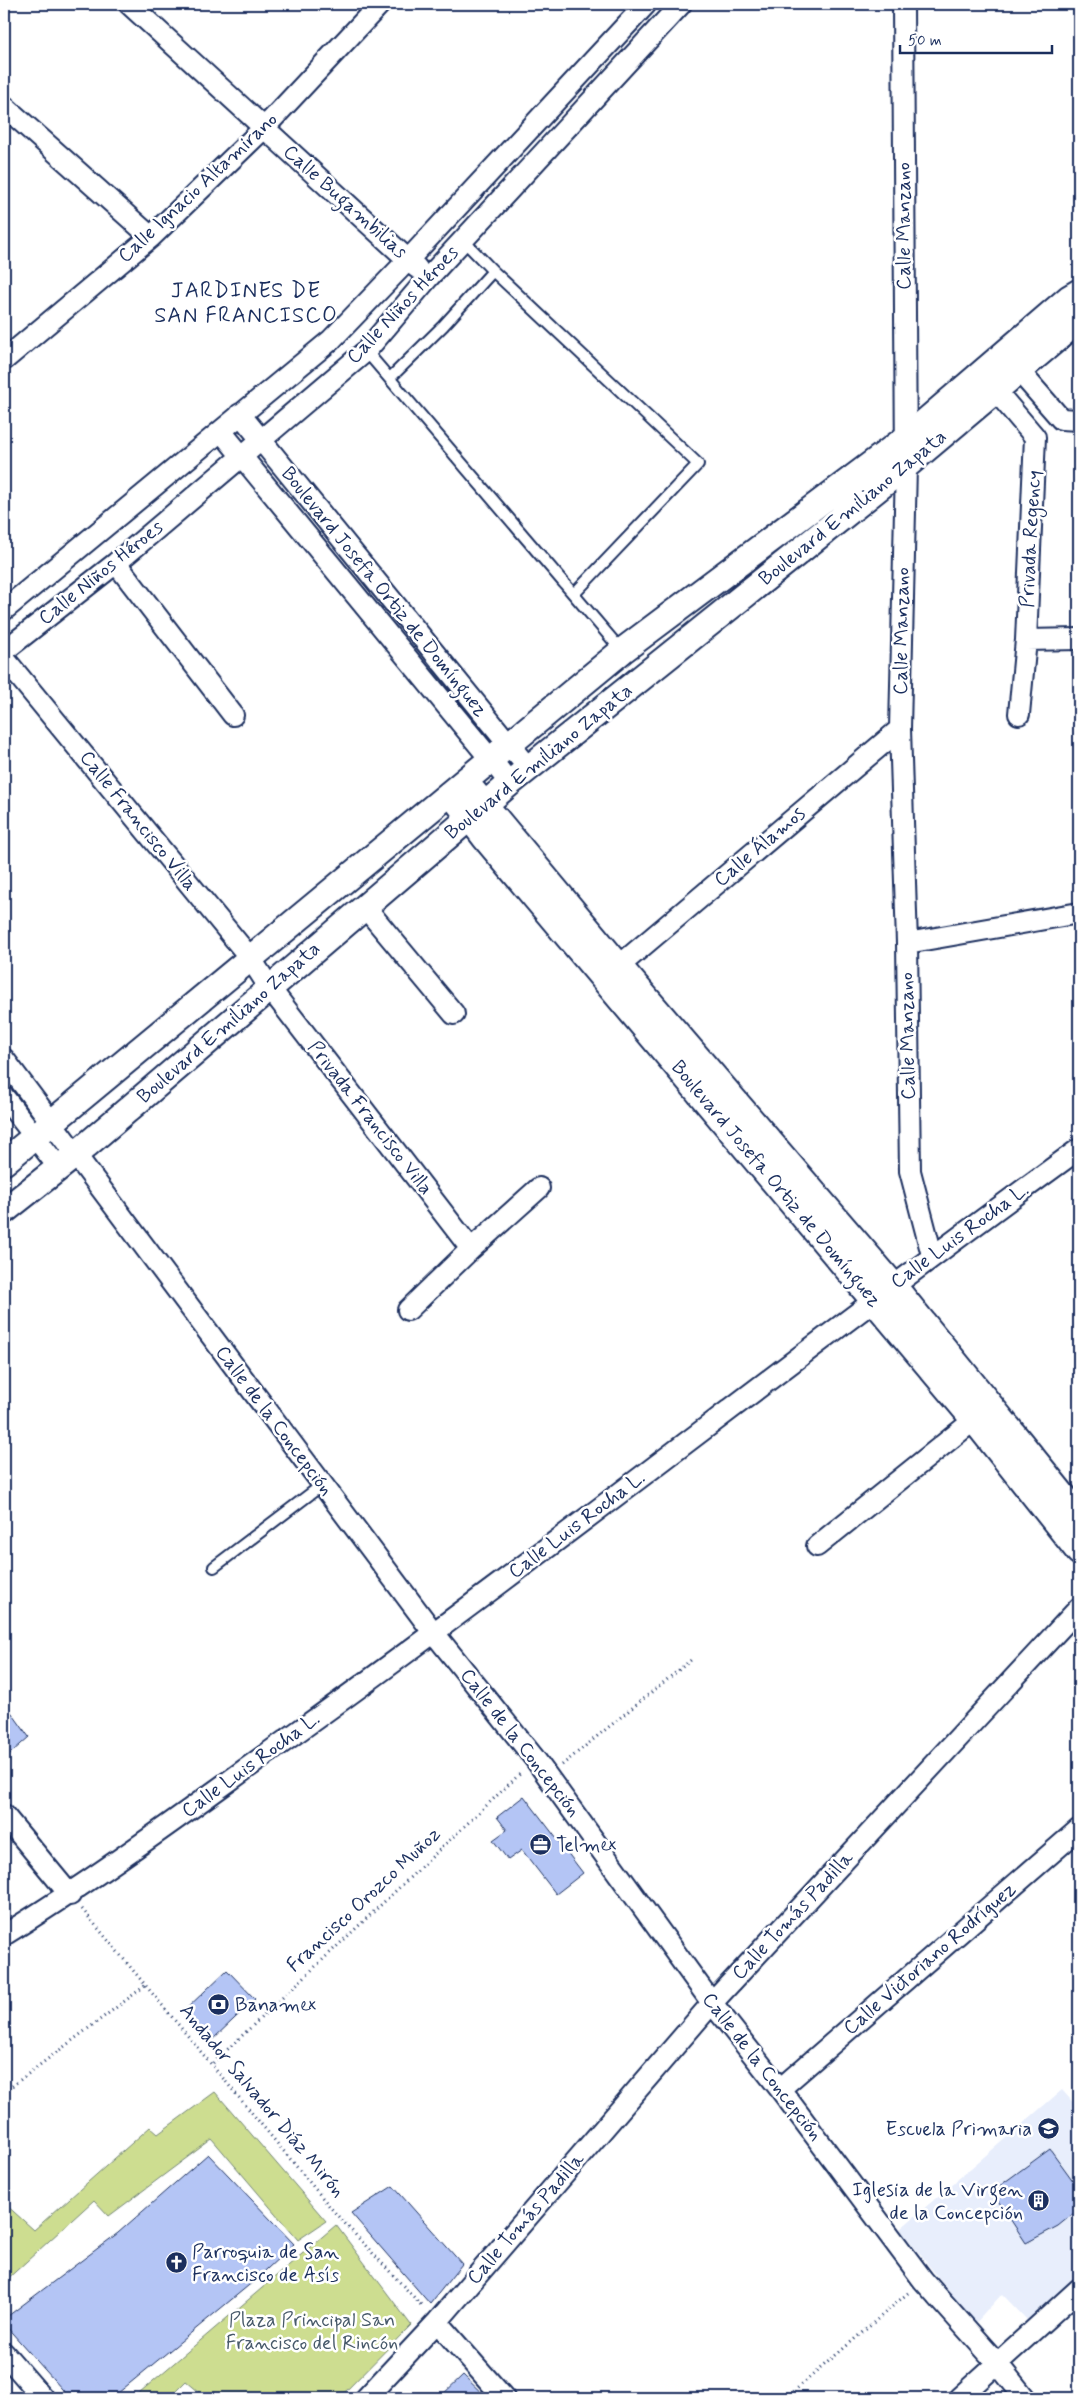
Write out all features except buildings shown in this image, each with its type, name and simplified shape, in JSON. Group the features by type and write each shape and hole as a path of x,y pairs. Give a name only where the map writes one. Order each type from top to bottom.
{"street":[{"name":"Calle Bugambilias","path":"129,4 263,129 428,278"},
{"name":"Calle Ignacio Altamirano","path":"4,360 151,237 263,129 380,4"},
{"name":"Calle Niños Héroes","path":"4,610 331,340 646,4"},
{"name":"Calle Niños Héroes","path":"4,651 116,563 240,455 366,351 428,278 681,4"},
{"name":"Calle Manzano","path":"903,4 906,466 900,729 907,942 910,1171 932,1255"},
{"path":"4,106 151,237"},
{"name":"Boulevard Emiliano Zapata","path":"4,1162 622,651 906,438 1068,298 1079,292"},
{"name":"Boulevard Emiliano Zapata","path":"4,1211 67,1162 269,987 477,811 906,466 1020,372 1079,320"},
{"path":"996,391 1035,437 1070,420 1020,372"},
{"name":"Boulevard Josefa Ortiz de Domínguez","path":"240,414 499,751"},
{"name":"Boulevard Josefa Ortiz de Domínguez","path":"221,431 520,776"},
{"name":"Privada Regency","path":"1019,714 1026,640 1035,437"},
{"path":"116,563 233,715"},
{"name":"Privada Regency","path":"1026,640 1079,639"},
{"name":"Calle Francisco Villa","path":"4,658 251,959 269,987"},
{"name":"Calle Álamos","path":"619,966 900,729"},
{"path":"457,786 477,811"},
{"name":"Boulevard Josefa Ortiz de Domínguez","path":"477,811 619,966 893,1286 1079,1515"},
{"name":"Boulevard Josefa Ortiz de Domínguez","path":"477,811 485,838 974,1420 1079,1552"},
{"path":"365,907 454,1014"},
{"path":"907,942 1079,913"},
{"name":"Privada Francisco Villa","path":"269,987 471,1248"},
{"path":"4,1059 43,1130"},
{"path":"4,1097 43,1130"},
{"name":"Calle de la Concepción","path":"43,1130 322,1485 434,1634 535,1759 712,2003 780,2089 923,2280 997,2363 1025,2398"},
{"name":"Calle Luis Rocha L.","path":"4,1935 70,1894 434,1634 932,1255 1079,1149"},
{"path":"408,1310 471,1248 539,1188"},
{"path":"817,1546 974,1420"},
{"name":"Calle Tomás Padilla","path":"366,2398 437,2322 712,2003 1079,1608"},
{"path":"4,1815 70,1894"},
{"name":"Calle Victoriano Rodríguez","path":"780,2089 1079,1829"},
{"path":"959,2398 1079,2289"},
{"path":"437,2322 504,2398"},
{"path":"4,2353 42,2398"}],"lane":[{"path":"463,240 698,464 574,594"},
{"path":"390,378 443,326 493,270"},
{"path":"366,351 622,651"},
{"path":"214,1567 322,1485"}],"path":[{"path":"548,1776 691,1660"},
{"name":"Francisco Orozco Muñoz","path":"213,2064 535,1759"},
{"name":"Andador Salvador Diáz Mirón","path":"70,1894 336,2214 437,2322"},
{"path":"4,2092 146,1985"},
{"path":"786,2398 923,2280"}],"shaded area":[{"path":"1062,2090 1079,2109 1079,2274 1029,2322 1002,2294 975,2324 900,2229"}],"green space":[{"path":"215,2092 326,2221 298,2240 212,2139 109,2216 94,2200 4,2282 4,2203 34,2230 150,2127 158,2134"},
{"name":"Plaza Principal San Francisco del Rincón","path":"336,2225 411,2325 339,2398 206,2398 186,2381 169,2398 133,2398"}],"place":[{"name":"Telmex","path":"540,1845"},
{"name":"Banamex","path":"219,2005"},
{"name":"Escuela Primaria","path":"1048,2129"},
{"name":"Iglesia de la Virgen de la Concepción","path":"1039,2201"},
{"name":"Parroquia de San Francisco de Asís","path":"176,2263"}],"district":[{"name":"JARDINES DE SAN FRANCISCO","path":"246,304"}]}
